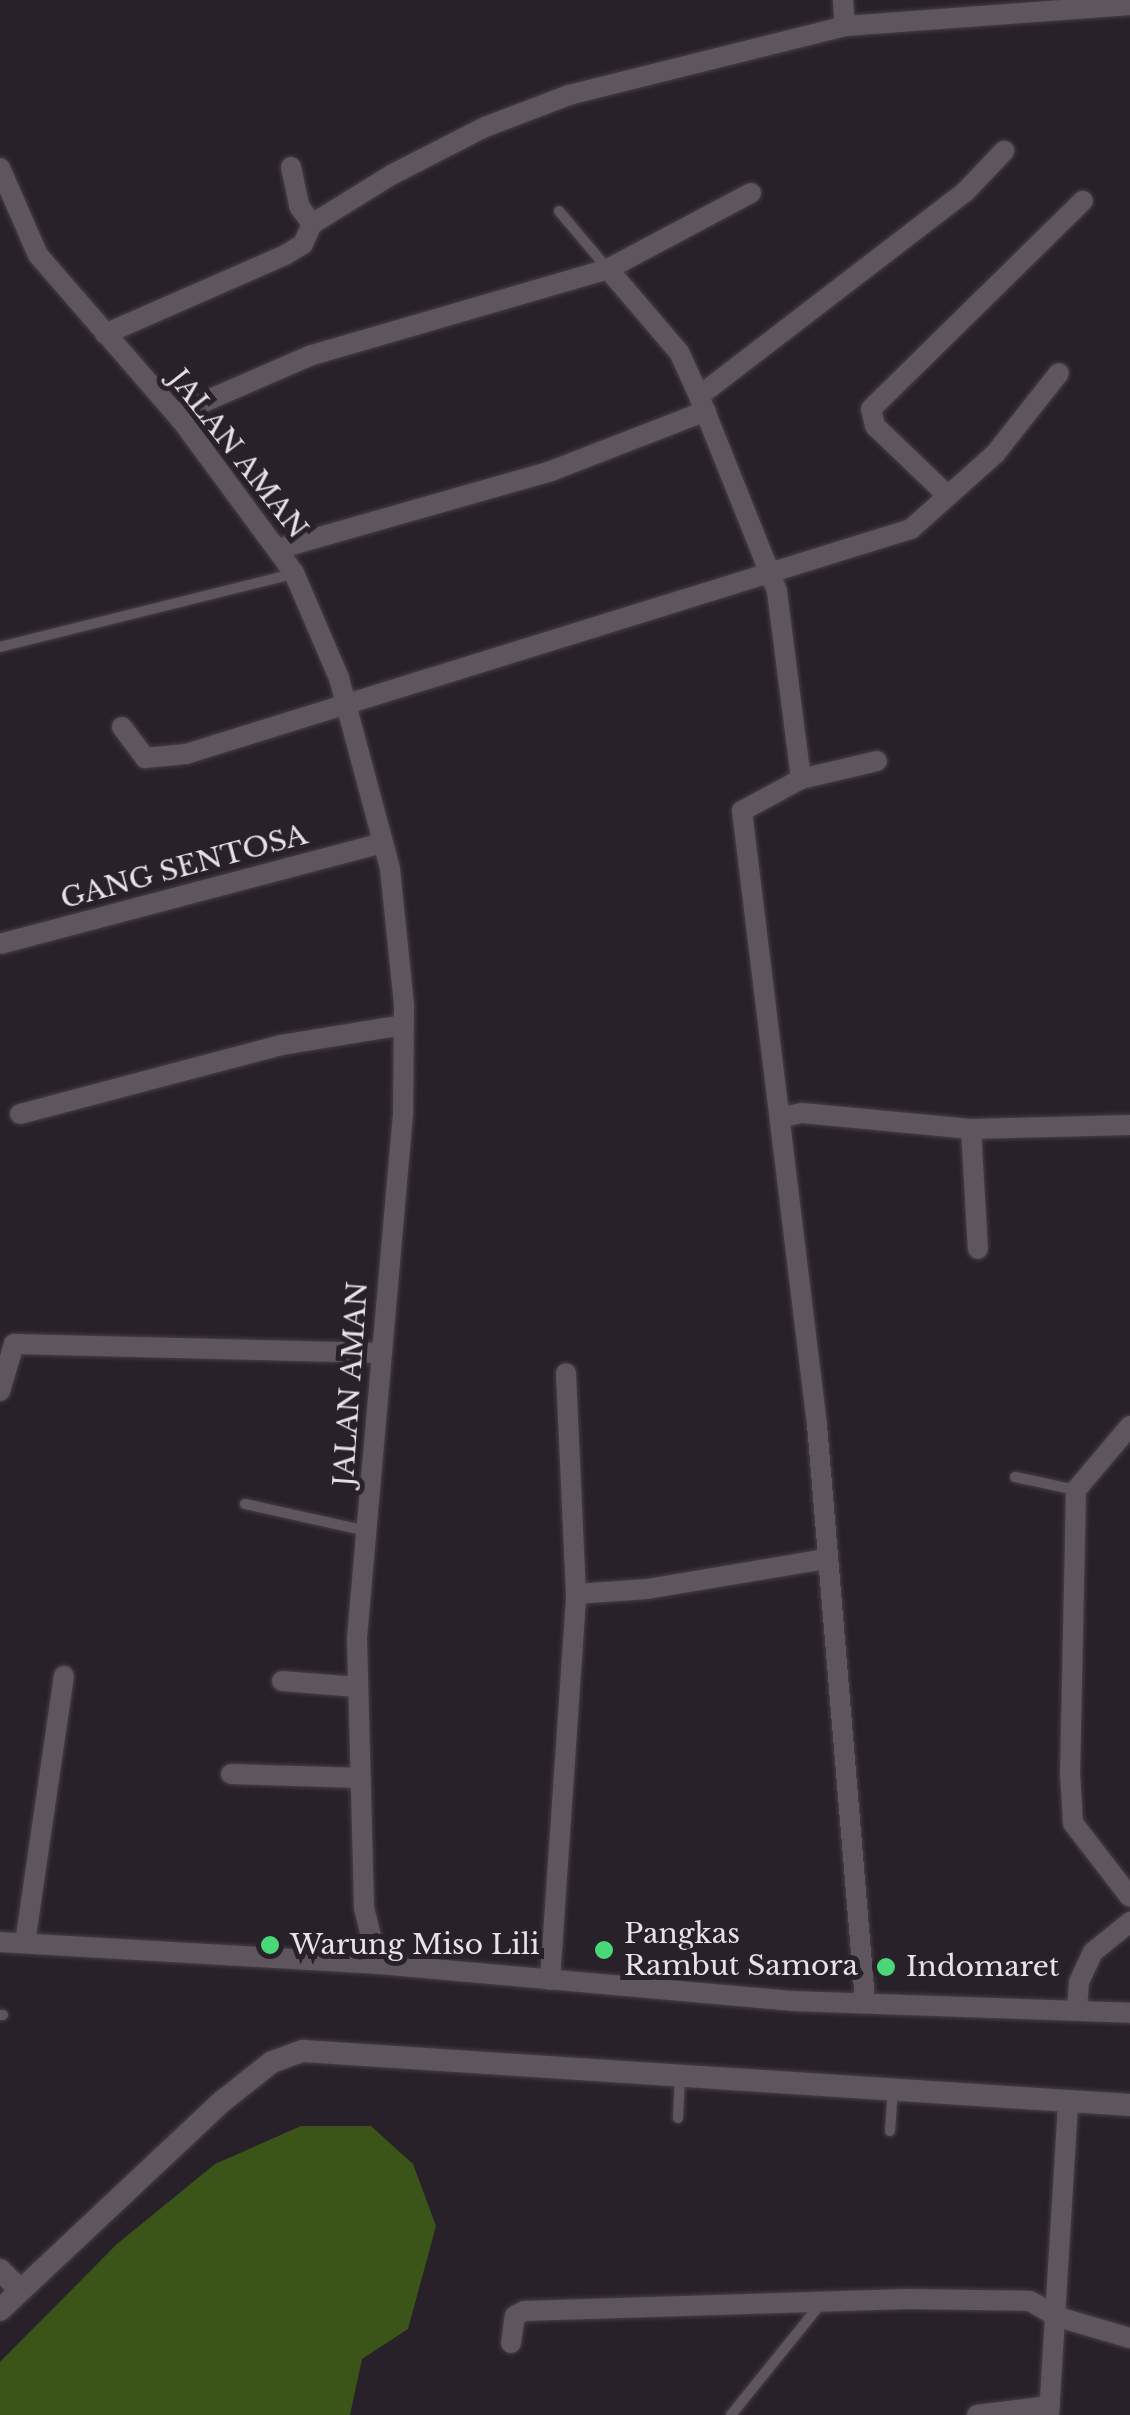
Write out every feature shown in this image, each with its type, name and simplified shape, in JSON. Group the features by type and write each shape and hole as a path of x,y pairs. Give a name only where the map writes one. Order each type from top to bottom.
{"street":[{"path":"843,0 845,26"},
{"path":"105,334 285,255 303,244 312,224 468,135 569,95 845,26 1130,5"},
{"path":"278,549 551,471 702,404 964,192 1004,151"},
{"name":"JALAN AMAN","path":"0,168 38,256 176,414 294,573 346,706 397,909 403,1114 380,1353 357,1688 364,1908 378,1964"},
{"path":"291,168 299,206 312,224"},
{"path":"176,414 312,355 608,269 751,193"},
{"path":"946,494 874,426 871,409 1083,201"},
{"path":"608,269 679,352 770,570 783,620 801,779"},
{"path":"122,727 140,753 157,760 346,706 770,570 911,529 946,494 996,454 1058,374"},
{"path":"865,2000 783,1117 742,811 748,802 801,779 877,761"},
{"name":"GANG SENTOSA","path":"0,944 382,843"},
{"path":"20,1114 281,1045 403,1026"},
{"path":"783,1117 802,1113 971,1129 1130,1125"},
{"path":"971,1129 978,1250"},
{"path":"0,1391 14,1344 380,1353"},
{"path":"550,1980 576,1594 566,1372"},
{"path":"1130,1426 1076,1490 1073,1823 1130,1897"},
{"path":"576,1594 647,1590 827,1559"},
{"path":"26,1943 64,1676"},
{"path":"282,1681 357,1688"},
{"path":"231,1774 360,1778"},
{"path":"1077,2010 1079,1982 1093,1952 1130,1922"},
{"path":"0,1942 378,1964 792,2000 1130,2012"},
{"path":"0,2310 224,2100 286,2055 304,2051 1130,2105"},
{"path":"977,2415 1049,2411 1058,2316 1068,2102"},
{"path":"0,2270 20,2290"},
{"path":"511,2343 516,2316 524,2311 824,2301 1030,2301 1058,2316 1130,2338"}],"lane":[{"path":"560,211 608,269"},
{"path":"0,647 294,573"},
{"path":"1014,1477 1076,1490"},
{"path":"245,1504 368,1531"},
{"path":"678,2118 680,2076"},
{"path":"890,2131 893,2092"},
{"path":"730,2415 824,2301"}],"green space":[{"path":"301,2126 371,2126 413,2164 436,2226 408,2329 362,2359 350,2415 0,2415 0,2362 117,2244 215,2164"}],"place":[{"name":"Warung Miso Lili","path":"270,1945"},
{"name":"Pangkas Rambut Samora","path":"604,1950"},
{"name":"Indomaret","path":"886,1967"}]}
